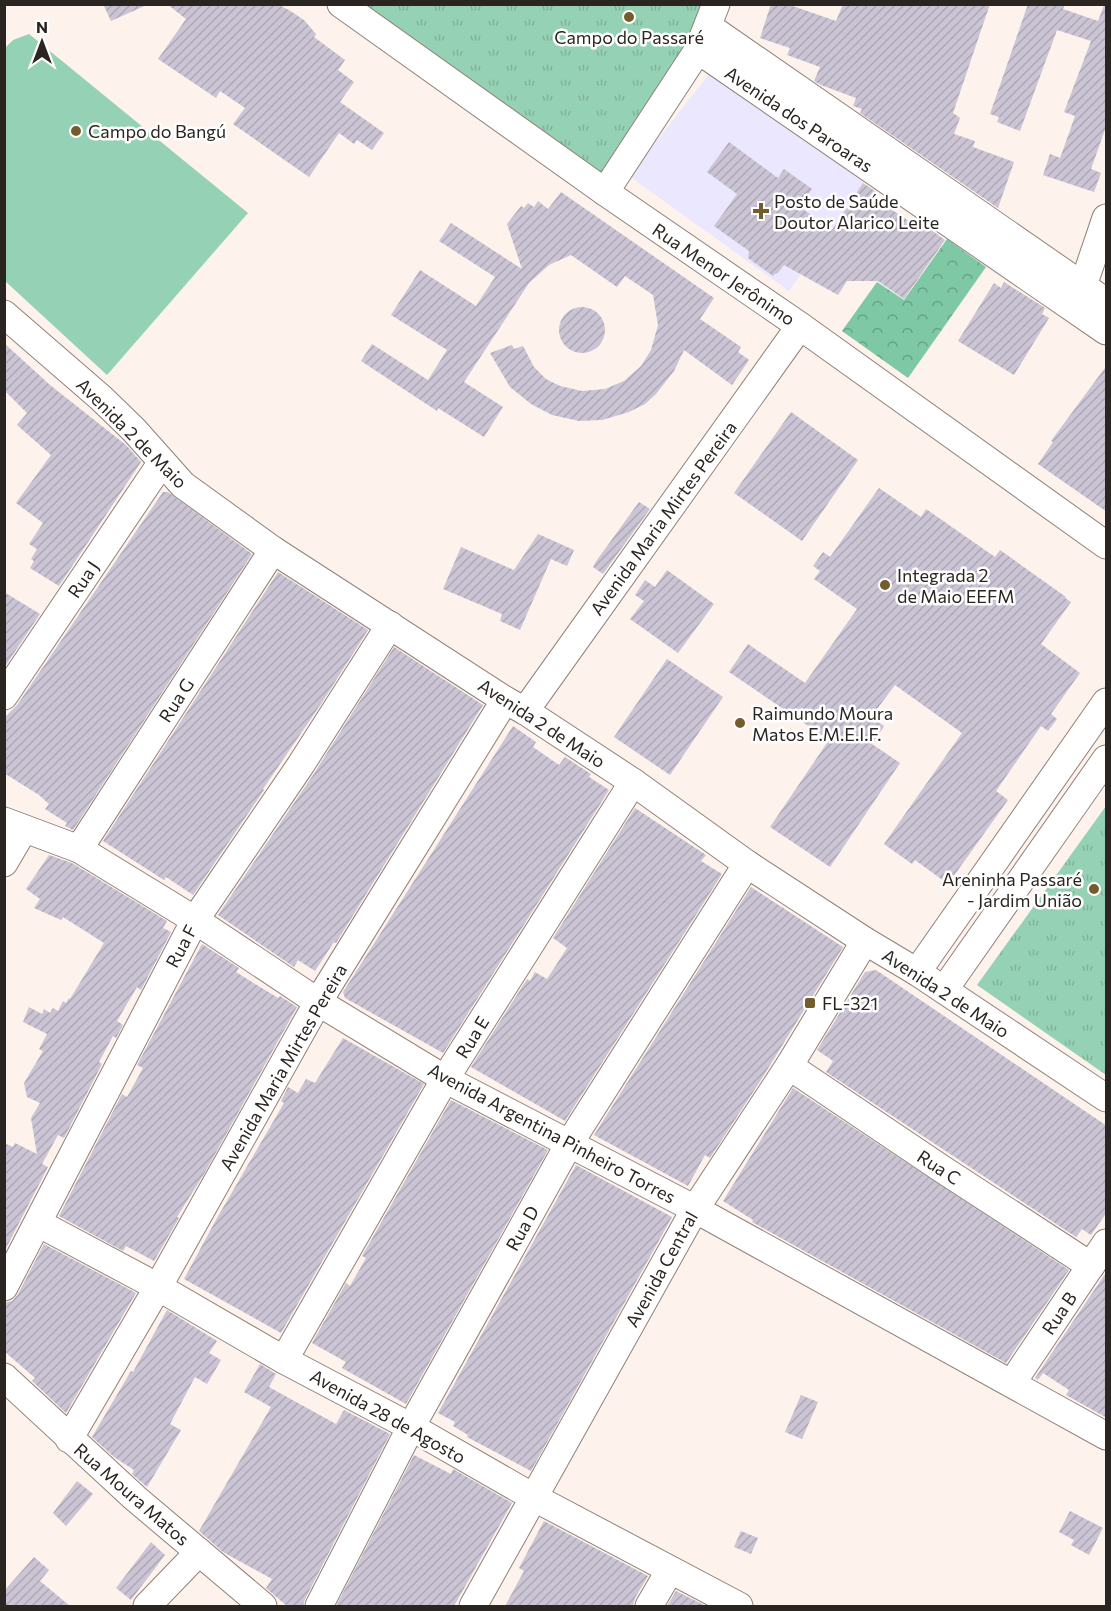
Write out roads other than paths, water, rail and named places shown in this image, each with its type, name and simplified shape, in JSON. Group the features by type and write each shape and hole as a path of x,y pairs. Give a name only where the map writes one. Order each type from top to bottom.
{"street":[{"name":"Rua Menor Jerônimo","path":"341,4 1107,545"},
{"path":"605,192 708,27"},
{"name":"Avenida dos Paroaras","path":"708,27 1076,296 1107,332"},
{"path":"1076,296 1107,218"},
{"name":"Avenida dos Paroaras","path":"1076,296 1107,303"},
{"name":"Avenida 2 de Maio","path":"4,314 134,430 183,485 273,550 633,782 747,864 917,972 1107,1098"},
{"name":"Avenida Maria Mirtes Pereira","path":"69,1439 158,1287 318,1002 515,705 800,326"},
{"name":"Rua J","path":"4,696 162,462"},
{"name":"Rua G","path":"79,849 273,550"},
{"name":"Rua F","path":"4,1287 195,920 300,765 390,625"},
{"path":"917,972 1107,702"},
{"path":"944,990 1100,768 1067,758"},
{"name":"Rua E","path":"284,1360 446,1078 633,782"},
{"path":"4,863 14,825"},
{"name":"Avenida Argentina Pinheiro Torres","path":"14,825 79,849 195,920 318,1002 446,1078 695,1209 1107,1436"},
{"path":"1019,826 1045,846"},
{"name":"Rua D","path":"319,1606 411,1427 569,1144 747,864"},
{"path":"958,914 983,934"},
{"name":"Avenida Central","path":"473,1606 695,1209 789,1066 865,941"},
{"name":"Rua C","path":"789,1066 942,1170 1091,1266"},
{"name":"Avenida 28 de Agosto","path":"38,1222 158,1287 284,1360 411,1427 533,1497 740,1606"},
{"name":"Rua B","path":"1012,1383 1107,1243"},
{"name":"Rua Moura Matos","path":"4,1377 69,1439 263,1606"},
{"path":"147,1606 200,1552"},
{"path":"649,1606 670,1570"}],"place":[{"name":"Campo do Passaré","path":"629,17"},
{"name":"Campo do Bangú","path":"76,131"},
{"name":"Posto de Saúde Doutor Alarico Leite","path":"761,211"},
{"name":"Integrada 2 de Maio EEFM","path":"885,585"},
{"name":"Raimundo Moura Matos E.M.E.I.F.","path":"740,723"},
{"name":"Areninha Passaré - Jardim União","path":"1094,889"},
{"name":"FL-321","path":"810,1003"}]}
